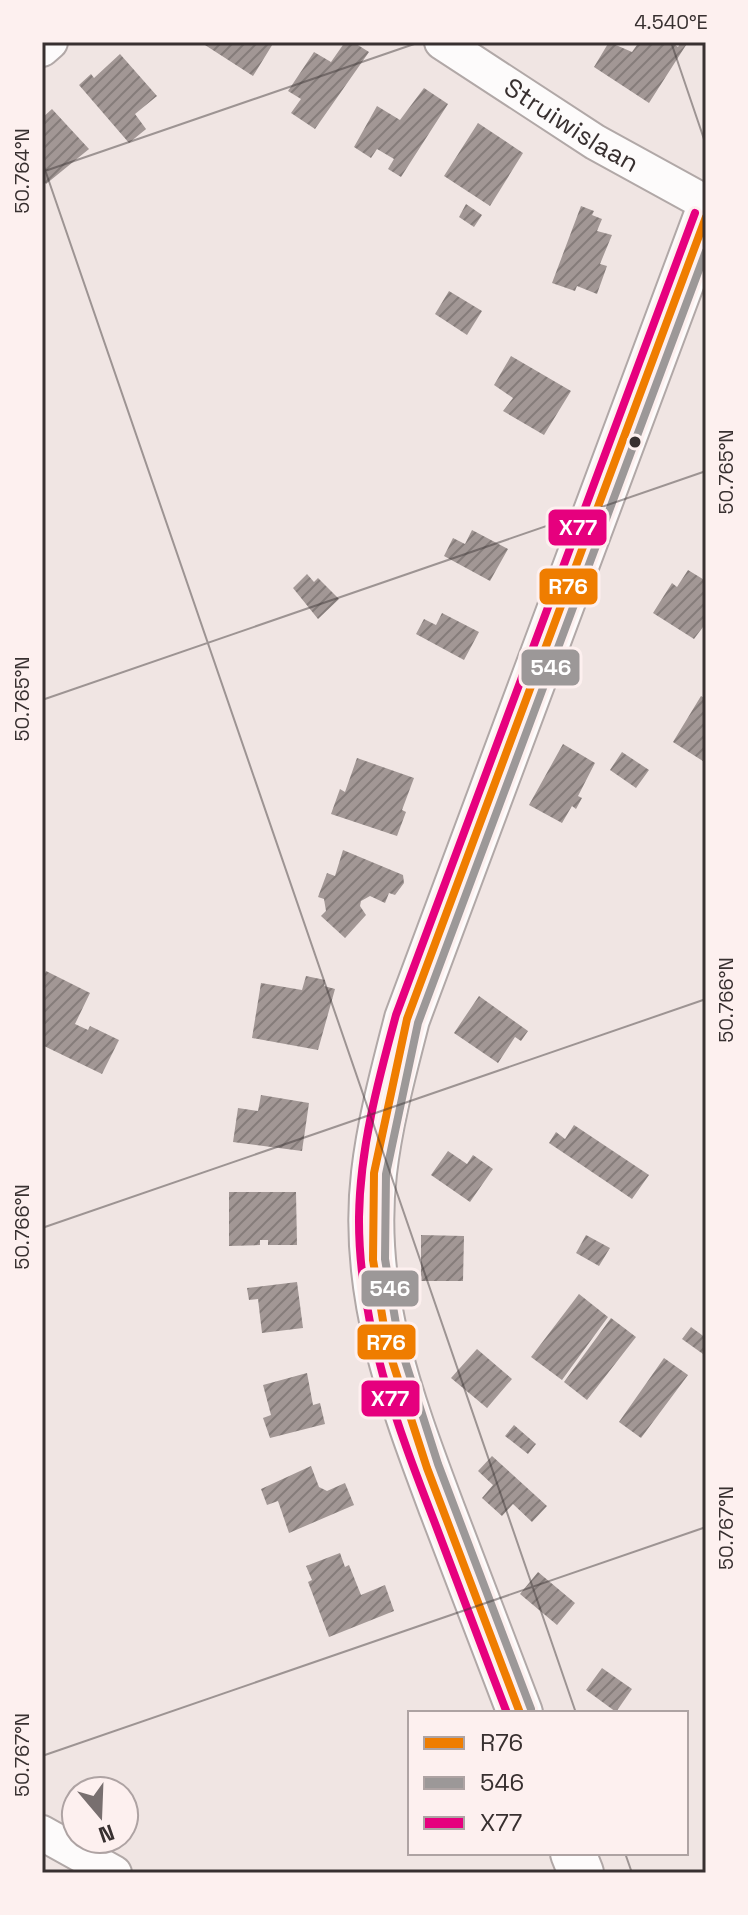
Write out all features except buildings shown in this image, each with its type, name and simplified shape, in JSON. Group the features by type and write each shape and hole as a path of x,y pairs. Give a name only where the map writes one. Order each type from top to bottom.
{"main road":[{"path":"519,1711 401,1401 381,1328 372,1255 373,1175 407,1019 706,217"}],"street":[{"path":"42,49 50,42"},
{"name":"Struiwislaan","path":"442,42 595,142 706,203"},
{"path":"42,1833 114,1873"}],"transit line":[{"name":"X77","path":"506,1711 408,1451 373,1336 360,1257 360,1191 366,1140 396,1015 695,213"},
{"name":"R76","path":"519,1711 427,1468 387,1345 373,1260 374,1173 407,1019 706,217"},
{"name":"546","path":"531,1709 438,1464 399,1342 385,1259 386,1174 418,1023 706,251"}]}
